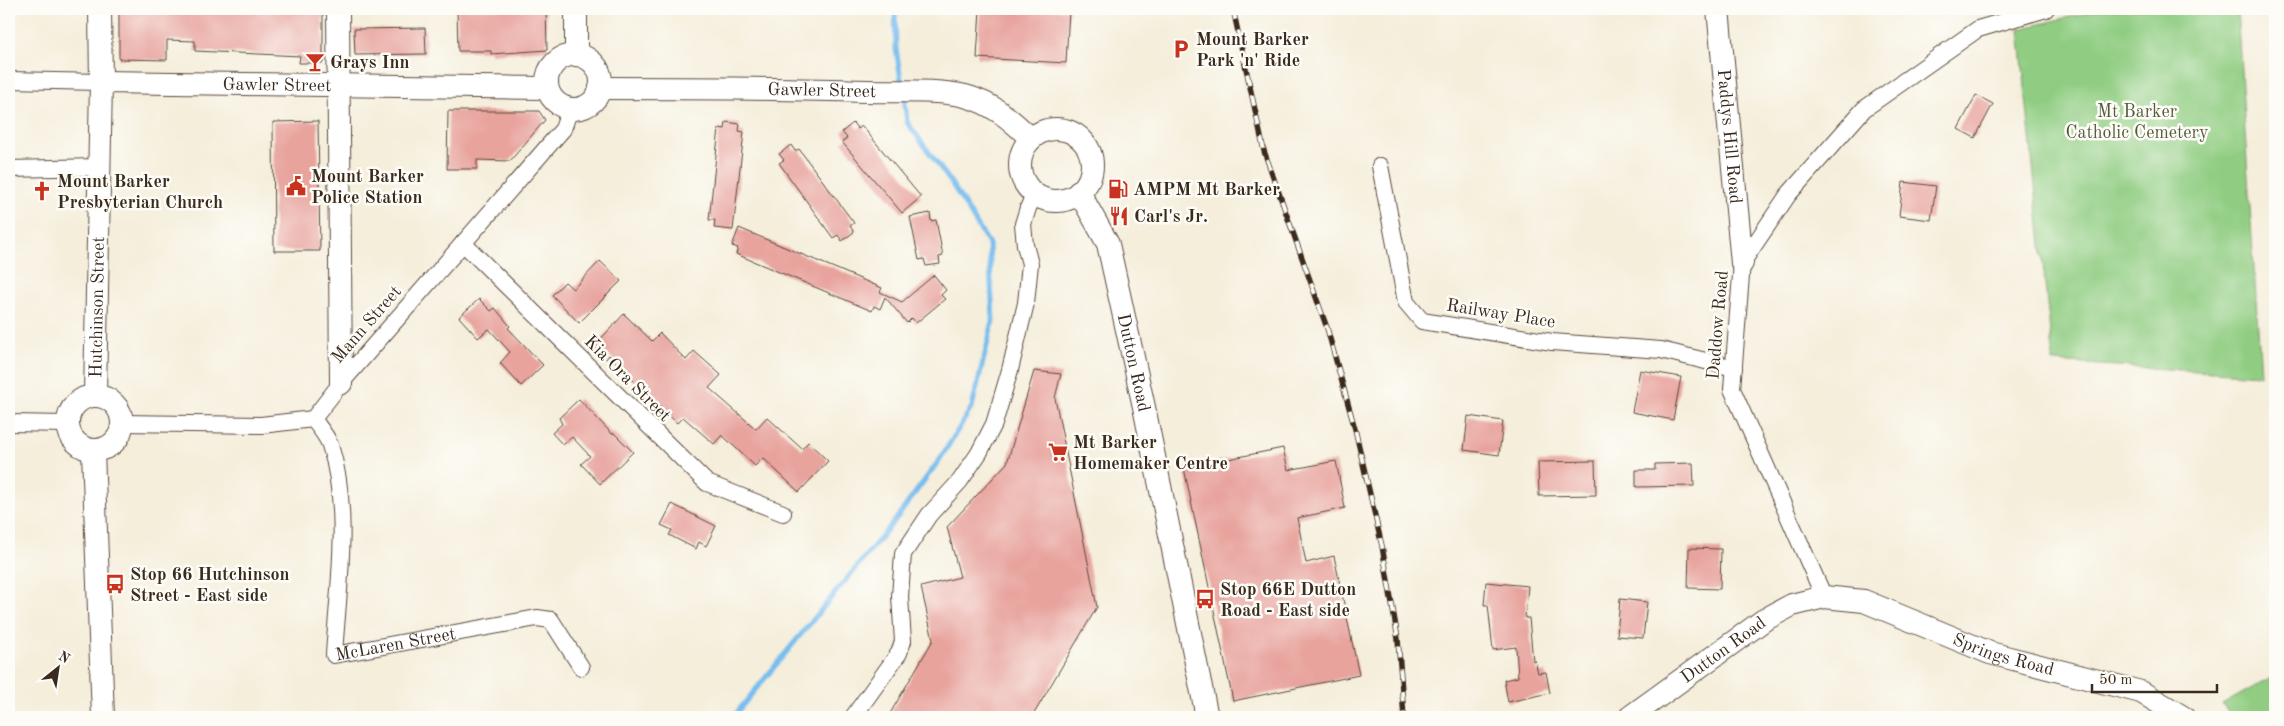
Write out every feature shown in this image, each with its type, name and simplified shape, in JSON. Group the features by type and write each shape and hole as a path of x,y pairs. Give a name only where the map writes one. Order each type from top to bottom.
{"street":[{"name":"Hutchinson Street","path":"95,396 101,82 100,9"},
{"path":"338,9 341,383"},
{"path":"576,9 576,55"},
{"name":"Paddys Hill Road","path":"1718,9 1742,263"},
{"name":"Daddow Road","path":"1824,597 1732,390 1742,263 1788,195 1864,110 1978,30 2046,9"},
{"path":"576,55 586,58 599,71 600,88 597,97 584,108 570,109 557,104 547,88 547,75 551,66 558,60 576,55"},
{"name":"Gawler Street","path":"9,80 547,88"},
{"name":"Gawler Street","path":"600,88 882,91 964,96 987,104 1004,114 1031,139"},
{"name":"Mann Street","path":"313,419 341,383 563,129 570,109"},
{"path":"1054,129 1070,132 1084,143 1091,158 1091,169 1088,180 1079,192 1061,200 1047,200 1035,194 1028,187 1020,168 1024,147 1031,139 1038,134 1054,129"},
{"name":"Railway Place","path":"1380,166 1406,302 1422,321 1552,342 1661,350 1734,368"},
{"path":"9,169 99,167"},
{"name":"Dutton Road","path":"1079,192 1108,244 1144,407 1206,717"},
{"path":"853,717 899,652 903,641 900,597 903,554 929,515 960,481 979,453 994,424 1010,370 1026,303 1030,264 1025,245 1023,224 1035,194"},
{"name":"Kia Ora Street","path":"463,243 707,483 784,513"},
{"path":"95,396 103,397 117,407 122,423 117,440 102,450 84,448 76,444 71,436 68,424 72,409 78,402 95,396"},
{"path":"122,423 261,425 313,419"},
{"name":"McLaren Street","path":"313,419 329,443 336,472 342,514 334,654 537,618 551,620 582,667"},
{"path":"9,422 68,424"},
{"path":"93,450 103,717"},
{"name":"Dutton Road","path":"1630,717 1764,620 1792,605 1824,597"},
{"name":"Springs Road","path":"1824,597 1864,601 1990,653 2141,692 2183,717"}],"green space":[{"name":"Mt Barker Catholic Cemetery","path":"2103,9 2237,9 2261,375 2053,362 2019,29"},
{"path":"2275,675 2275,717 2233,717 2222,705"}],"building":[{"path":"119,9 323,9 323,63 299,63 300,56 195,51 195,41 167,40 167,60 119,59"},
{"path":"457,9 546,9 547,50 491,54 491,51 458,51"},
{"path":"980,9 1069,10 1066,63 977,58"},
{"path":"425,28 426,54 355,55 354,29"},
{"path":"1976,95 1993,104 1975,138 1958,129"},
{"path":"448,111 539,111 545,120 510,161 477,160 477,169 447,169"},
{"name":"Mount Barker Police Station","path":"318,121 320,251 274,251 273,122"},
{"path":"726,122 740,124 739,131 744,132 733,230 714,228 715,220 709,220 719,128 725,129"},
{"path":"853,123 858,129 862,126 921,197 902,213 842,142 847,138 842,132"},
{"path":"791,145 795,151 799,149 854,223 850,226 854,232 842,241 838,235 833,238 779,163 784,160 779,154"},
{"path":"1903,182 1936,186 1931,220 1899,216"},
{"path":"930,213 931,221 936,220 943,256 939,257 940,264 926,266 924,259 919,260 910,217"},
{"path":"739,228 882,288 880,292 902,302 934,275 946,290 941,295 945,299 916,323 912,318 907,323 885,297 880,309 874,306 872,311 736,254 738,248 732,246"},
{"path":"600,261 621,281 579,323 552,295 565,282 573,289"},
{"path":"479,299 491,311 495,308 510,326 508,328 543,365 521,386 500,363 510,352 489,329 478,338 459,317"},
{"path":"624,314 652,341 660,333 686,360 694,351 721,375 709,388 756,429 767,417 802,449 808,442 828,461 799,492 763,458 755,466 722,435 714,444 683,417 677,423 609,355 606,359 593,347"},
{"path":"1640,370 1681,377 1673,420 1632,412"},
{"path":"1034,371 1061,374 1055,398 1097,607 1032,717 888,717 933,640 921,587 960,577 947,527 1007,463"},
{"path":"579,399 612,434 614,433 633,452 600,484 581,464 590,456 572,437 563,445 552,433 562,424 559,418"},
{"path":"1468,416 1503,421 1499,455 1464,450"},
{"path":"1283,448 1288,470 1336,461 1345,508 1297,518 1306,563 1334,556 1359,675 1233,701 1184,468"},
{"path":"1595,461 1596,495 1539,496 1538,462"},
{"path":"1693,463 1694,486 1636,487 1636,470 1655,470 1655,464"},
{"path":"672,504 716,526 706,546 699,542 696,549 669,535 672,530 661,525"},
{"path":"1689,548 1721,549 1720,589 1688,588"},
{"path":"1486,582 1528,586 1525,618 1529,618 1533,661 1535,660 1538,673 1546,672 1550,693 1508,702 1504,680 1518,677 1516,647 1493,650 1488,605 1484,605"},
{"path":"1620,599 1647,602 1643,638 1617,636"}],"waterway":[{"path":"895,9 896,49 902,85"},
{"path":"733,717 896,519 940,459 972,407 993,321 989,244 950,181 907,122 904,96"}],"railway":[{"path":"1233,9 1264,151 1327,328 1355,429 1382,546 1398,639 1404,717"}],"place":[{"name":"Mount Barker Park 'n' Ride","path":"1181,49"},
{"name":"Grays Inn","path":"315,62"},
{"name":"Mount Barker Police Station","path":"296,186"},
{"name":"AMPM Mt Barker","path":"1118,189"},
{"name":"Mount Barker Presbyterian Church","path":"42,191"},
{"name":"Carl's Jr.","path":"1119,216"},
{"name":"Mt Barker Homemaker Centre","path":"1058,452"},
{"name":"Stop 66 Hutchinson Street - East side","path":"115,584"},
{"name":"Stop 66E Dutton Road - East side","path":"1205,599"}]}
